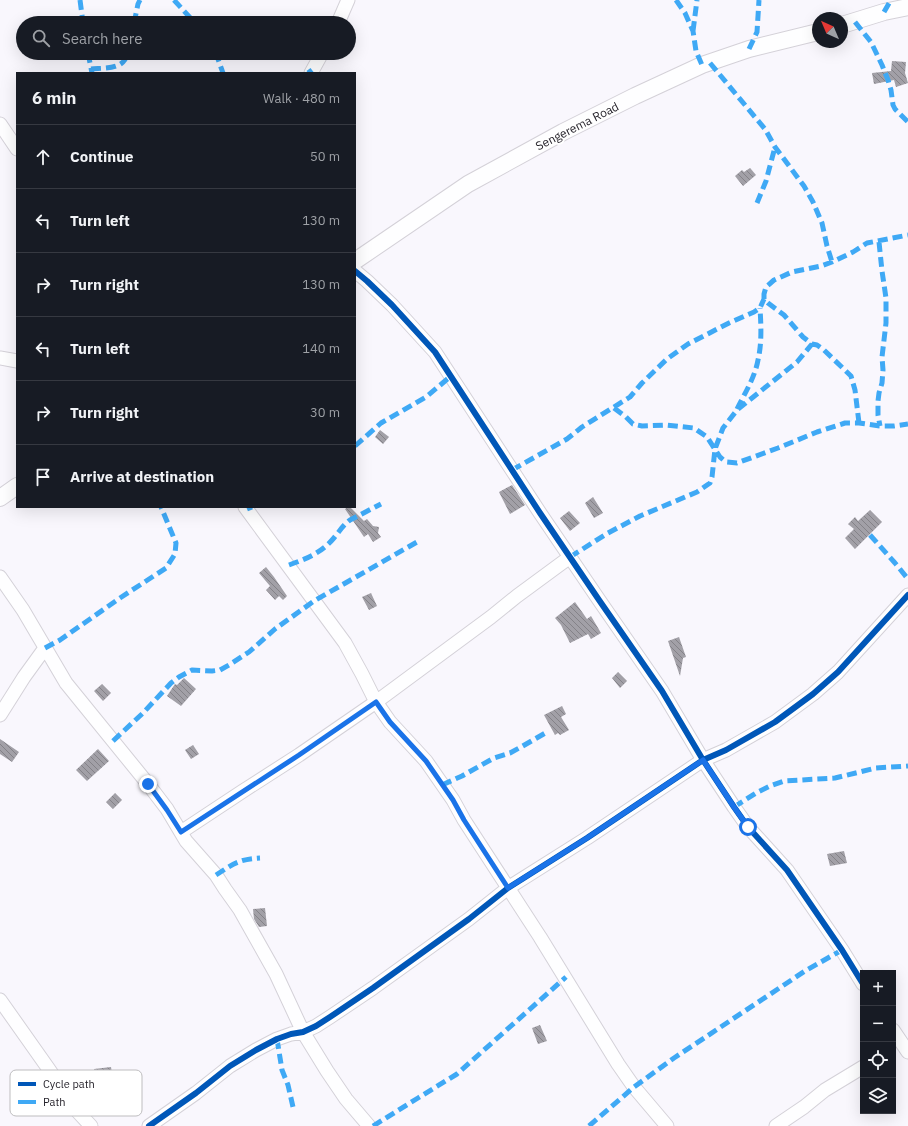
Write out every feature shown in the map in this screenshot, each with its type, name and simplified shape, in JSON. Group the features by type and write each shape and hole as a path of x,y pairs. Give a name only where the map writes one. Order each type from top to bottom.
{"main road":[{"path":"848,24 884,12 908,7"},
{"name":"Sengerema Road","path":"356,260 468,184 563,132 635,96 702,65 750,49 812,34"},
{"path":"0,498 16,487"}],"street":[{"path":"341,16 348,0"},
{"path":"311,72 318,60"},
{"path":"0,124 16,148"},
{"path":"356,272 392,305 435,352 570,557 662,691 703,760 734,807 748,827 786,870 842,950 860,979"},
{"path":"0,358 16,361"},
{"path":"246,508 345,643 376,702 390,722 426,761 453,800 464,820 566,977 618,1064 634,1087 667,1126"},
{"path":"181,832 299,755 376,702 570,557"},
{"path":"0,577 23,610 66,683 148,784 190,845 216,875 240,910 276,974 303,1032 327,1071 346,1098 369,1126"},
{"path":"149,1126 196,1093 230,1066 256,1050 278,1039 291,1034 303,1032 316,1026 374,988 469,919 508,888 587,838 703,760 726,750 775,722 813,694 838,672 908,595"},
{"path":"0,715 44,648"},
{"path":"0,1000 49,1070"},
{"path":"896,1035 903,1046"},
{"path":"776,1126 804,1107 824,1090 860,1069"},
{"path":"82,1116 91,1126"}],"building":[{"path":"892,61 906,62 905,73 908,83 896,87 894,80 874,84 872,73 891,71"},
{"path":"750,168 756,175 743,186 735,176 742,170 744,172"},
{"path":"380,430 389,437 383,444 375,437"},
{"path":"512,485 525,505 510,514 499,492"},
{"path":"593,497 603,513 594,518 585,503"},
{"path":"351,508 364,521 367,519 373,526 379,527 378,533 381,537 373,542 368,534 364,537 345,509"},
{"path":"870,510 882,522 855,549 845,538 854,529 848,524 855,517 858,521"},
{"path":"569,511 580,523 570,531 560,518"},
{"path":"266,567 287,596 283,600 279,596 275,600 266,590 270,586 259,573"},
{"path":"371,593 377,606 369,610 362,597"},
{"path":"575,602 587,619 591,616 601,633 591,639 588,634 570,643 561,625 555,618"},
{"path":"679,637 686,657 683,658 680,676 668,641"},
{"path":"618,672 627,681 620,688 612,678"},
{"path":"184,678 196,689 181,706 167,696 175,684 177,685"},
{"path":"102,684 111,693 103,701 94,691"},
{"path":"562,706 566,714 561,717 569,730 560,735 558,733 555,735 544,715"},
{"path":"0,739 19,752 12,762 0,754"},
{"path":"193,745 199,754 191,759 185,750"},
{"path":"98,749 109,761 87,781 76,770"},
{"path":"115,793 122,800 113,809 106,802"},
{"path":"844,851 847,863 830,866 827,854"},
{"path":"265,908 267,926 259,927 254,919 253,909"},
{"path":"540,1025 547,1041 538,1044 532,1028"},
{"path":"111,1067 111,1070 94,1070"}],"marked path":[{"path":"80,0 82,16"},
{"path":"135,16 140,0"},
{"path":"174,0 189,16"},
{"path":"676,0 685,13 693,31 696,51 702,65"},
{"path":"693,31 697,0"},
{"path":"749,49 757,32 759,0"},
{"path":"884,12 891,0"},
{"path":"855,22 871,42 882,65 891,90 895,109 908,122"},
{"path":"89,60 92,72"},
{"path":"91,69 116,66 124,60"},
{"path":"218,60 223,72"},
{"path":"710,63 765,129 775,147 804,186 822,223 832,262"},
{"path":"757,203 766,181 775,147"},
{"path":"859,423 855,390 851,376 824,350 817,345 812,344 803,337 784,315 764,299 764,294 766,287 774,280 792,272 821,266 832,262 853,252 867,243 908,235"},
{"path":"879,242 886,298 886,323 882,357 882,383 878,401 880,426"},
{"path":"512,470 567,439 582,427 630,397 667,359 688,344 754,312 760,308 764,299"},
{"path":"737,409 757,366 761,341 760,308"},
{"path":"570,557 608,533 640,516 697,492 710,483 715,449 723,428 737,410 797,362 812,344"},
{"path":"356,445 381,423 426,397 451,376"},
{"path":"614,408 633,424 642,426 666,425 694,428 707,437 720,457 726,462 737,463 817,432 845,423 880,426 908,424"},
{"path":"289,565 318,552 328,544 350,520 381,504"},
{"path":"45,648 60,640 166,568 175,554 176,543 161,508"},
{"path":"870,535 908,579"},
{"path":"113,741 143,713 171,683 179,677 192,670 220,670 229,665 249,652 275,629 314,601 417,542"},
{"path":"442,785 462,776 494,758 510,753 547,732"},
{"path":"734,807 756,793 784,781 835,778 876,768 908,766"},
{"path":"216,875 236,863 260,858"},
{"path":"589,1126 634,1087 674,1058 805,971 842,950"},
{"path":"373,1126 457,1074 566,977"},
{"path":"277,1039 282,1070 288,1085 293,1107"}],"cycle path":[{"path":"356,272 392,305 435,352 540,513 662,691 703,760 734,807 748,827 787,870 842,950 860,979"},
{"path":"149,1126 196,1093 230,1066 256,1050 277,1039 303,1032 330,1017 469,919 508,888 587,838 703,760 726,750 775,722 813,694 838,672 908,595"}],"route":[{"path":"148,784 181,832 299,755 376,702 390,722 426,761 453,800 464,820 508,888 587,838 703,760 748,827"}]}
